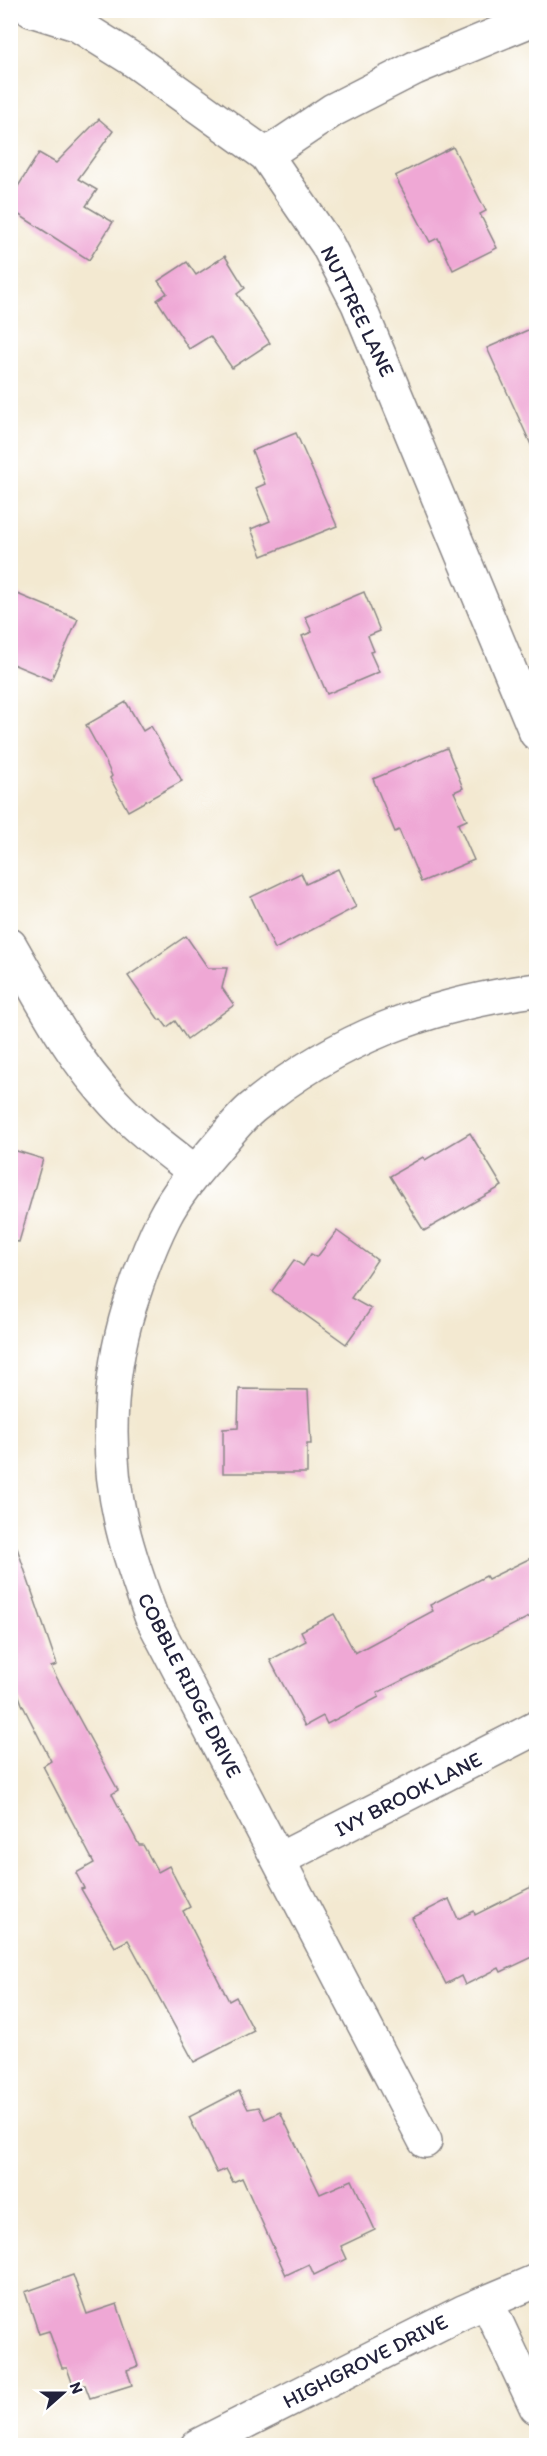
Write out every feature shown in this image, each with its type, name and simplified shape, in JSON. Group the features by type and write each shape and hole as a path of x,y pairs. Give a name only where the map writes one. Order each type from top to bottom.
{"street":[{"name":"NUTTREE LANE","path":"31,10 76,24 132,59 266,155 327,244 358,303 537,732"},
{"path":"266,155 333,110 415,68 537,18"},
{"path":"10,945 77,1056 112,1101 140,1129 195,1172"},
{"name":"COBBLE RIDGE DRIVE","path":"425,2141 280,1859 151,1616 133,1568 120,1520 113,1474 111,1415 115,1370 125,1317 143,1266 165,1216 195,1172 250,1110 309,1066 368,1035 422,1013 486,997 537,990"},
{"name":"IVY BROOK LANE","path":"280,1859 537,1728"},
{"name":"HIGHGROVE DRIVE","path":"197,2445 487,2302 537,2281"},
{"path":"487,2302 537,2407"}],"building":[{"path":"99,119 113,131 78,179 97,190 86,206 113,222 89,260 10,209 10,199 39,153 56,163"},
{"path":"453,147 486,211 480,214 497,248 453,270 438,238 430,242 395,176"},
{"path":"225,256 245,288 237,294 270,343 232,368 210,336 189,349 157,300 167,293 158,281 187,262 196,275"},
{"path":"537,326 537,458 487,348"},
{"path":"296,433 337,526 262,556 251,529 270,521 256,488 265,484 252,451"},
{"path":"10,591 78,619 51,680 10,663"},
{"path":"364,592 380,631 368,636 374,651 370,652 379,672 327,694 302,636 312,632 305,617"},
{"path":"126,702 143,731 151,726 182,781 128,811 86,725"},
{"path":"447,748 463,788 454,792 467,820 458,824 474,860 421,882 399,830 395,832 373,779"},
{"path":"338,869 356,907 275,949 251,897 301,873 306,884"},
{"path":"186,936 208,968 227,968 222,988 234,1005 187,1039 175,1021 167,1027 161,1019 159,1020 128,976"},
{"path":"470,1133 502,1186 424,1231 390,1176 423,1157 425,1160"},
{"path":"10,1149 43,1159 19,1242 10,1241"},
{"path":"337,1231 377,1260 351,1298 371,1309 346,1344 272,1291 294,1260 303,1266 311,1254 317,1257"},
{"path":"239,1389 308,1390 311,1444 307,1444 307,1473 223,1473 223,1429 238,1428"},
{"path":"15,1542 57,1665 51,1667 118,1790 112,1794 139,1845 143,1845 158,1872 169,1866 190,1907 183,1911 229,2001 236,1997 254,2031 194,2062 128,1940 115,1947 81,1889 84,1888 76,1873 94,1863 43,1766 51,1761 22,1704 11,1675 11,1543"},
{"path":"537,1555 537,1613 377,1693 379,1697 327,1724 323,1716 305,1726 270,1660 306,1641 301,1631 334,1614 355,1653 433,1611 430,1605 486,1576 488,1579"},
{"path":"537,1884 537,1955 501,1972 499,1968 465,1985 461,1976 446,1984 412,1918 449,1899 458,1919 474,1911 475,1915"},
{"path":"239,2091 248,2109 259,2107 265,2119 280,2112 320,2194 352,2180 375,2230 341,2246 347,2259 314,2275 309,2264 286,2275 242,2178 233,2182 226,2169 217,2173 189,2117"},
{"path":"73,2275 87,2314 117,2304 138,2366 127,2370 132,2385 90,2398 85,2385 74,2388 67,2368 62,2368 49,2331 39,2334 25,2292"}]}
